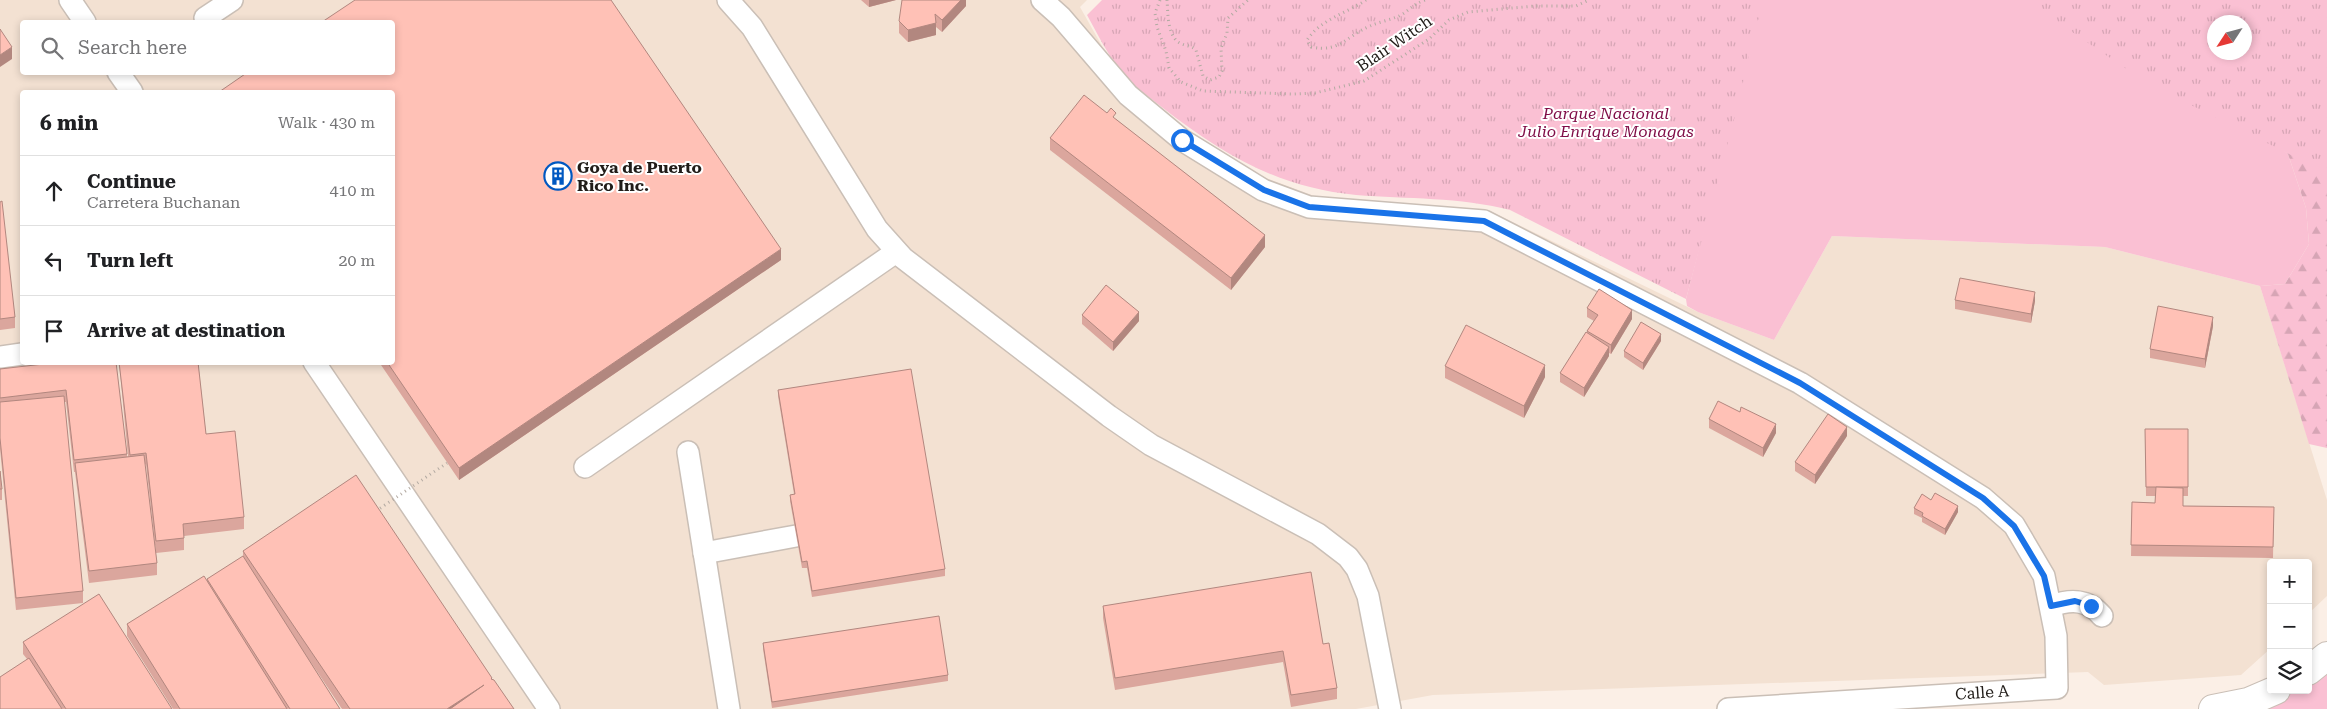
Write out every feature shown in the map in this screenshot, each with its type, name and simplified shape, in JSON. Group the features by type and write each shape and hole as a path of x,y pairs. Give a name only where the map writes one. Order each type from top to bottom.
{"highway":[{"path":"2312,668 2327,656"},
{"path":"2213,709 2248,702 2267,694"}],"street":[{"path":"70,0 84,20"},
{"path":"205,18 232,0"},
{"path":"728,0 752,27 877,229 896,252 1109,416 1151,445 1318,534 1348,557 1358,569 1368,596 1390,709"},
{"path":"1042,0 1060,17 1135,100 1182,140 1264,190 1309,207 1484,221 1800,383 1990,504 2014,526 2034,557 2044,576 2051,606 2075,601 2091,606 2102,616"},
{"path":"120,75 131,90"},
{"path":"584,467 896,252"},
{"path":"0,357 20,354"},
{"path":"316,365 549,709"},
{"path":"688,452 730,709"},
{"path":"704,553 796,536"},
{"name":"Calle A","path":"1728,709 2057,688 2056,636 2051,606"}],"path":[{"name":"Blair Witch","path":"1160,0 1156,13 1157,27 1166,50 1169,68 1181,82 1203,91 1293,94 1315,94 1364,80 1429,39 1449,20 1468,12 1535,6 1576,6 1589,0"},
{"path":"1167,0 1169,23 1174,38 1179,43 1196,50 1203,76 1210,80 1217,79 1222,71 1221,48 1228,33 1228,18 1242,8 1248,0"},
{"name":"Blair Witch","path":"1366,0 1342,12 1321,26 1307,40 1311,47 1322,49 1345,42 1369,26 1397,17 1411,6 1425,0"},
{"path":"374,513 447,463"}],"shaded area":[{"path":"0,0 1087,0 1080,7 1116,71 1190,133 1253,173 1317,197 1488,210 1698,312 1774,340 1832,236 2105,247 2260,286 2327,500 2327,596 2312,610 2312,559 2267,559 2267,652 2241,675 2104,685 2088,672 1433,695 1356,709 0,709"}],"green space":[{"name":"Parque Nacional Julio Enrique Monagas","path":"1102,0 1767,0 1755,27 1739,101 1686,299 1510,210 1453,201 1356,195 1328,191 1277,177 1253,166 1230,154 1185,125 1122,74 1087,15"},
{"path":"1723,0 2099,0 2288,154 2306,208 2309,244 2285,284 2260,286 2105,247 1832,236 1774,340 1698,312 1687,306 1686,299 1715,186"},
{"path":"2025,0 2327,0 2327,173 2147,83"},
{"path":"2327,0 2327,448 2309,444 2260,286 2285,284 2309,244 2306,208 2288,154 2103,5"},
{"path":"2327,669 2327,709 2252,709 2284,694 2312,694 2312,678"}],"building":[{"name":"Goya de Puerto Rico Inc.","path":"355,0 611,0 781,249 459,468 389,365 395,365 395,90 222,90 244,75 395,75 395,20 325,20"},
{"path":"902,0 961,0 942,20 935,14 936,23 908,30 899,21"},
{"path":"0,29 12,47 0,55"},
{"path":"1084,95 1107,113 1111,108 1116,113 1113,117 1265,235 1231,278 1050,138"},
{"path":"2,201 15,317 0,319 0,202"},
{"path":"1960,278 2035,292 2031,314 1955,300"},
{"path":"1106,285 1139,312 1113,342 1082,315"},
{"path":"1599,289 1632,310 1611,345 1587,331 1598,315 1587,308"},
{"path":"2158,306 2213,317 2205,359 2150,349"},
{"path":"1641,322 1661,334 1643,363 1624,351"},
{"path":"1466,325 1545,365 1524,406 1445,366"},
{"path":"1586,332 1609,347 1584,388 1560,373"},
{"path":"35,365 116,365 127,454 74,460 66,390 0,398 0,369"},
{"path":"119,365 198,365 206,434 235,431 244,517 183,524 184,538 156,541 146,453 130,455"},
{"path":"911,369 945,569 812,591 807,561 802,562 790,495 795,494 778,390"},
{"path":"64,396 83,591 16,598 0,438 0,402"},
{"path":"1718,401 1740,412 1741,407 1776,424 1763,448 1709,419"},
{"path":"1828,414 1847,427 1815,475 1795,462"},
{"path":"2145,429 2188,429 2188,487 2146,487"},
{"path":"144,455 157,563 89,571 75,463"},
{"path":"0,471 2,489 0,489"},
{"path":"356,475 491,679 494,680 514,709 450,709 484,685 447,709 350,709 243,551"},
{"path":"2156,487 2183,488 2183,506 2274,507 2273,547 2131,545 2132,502 2155,503"},
{"path":"1935,493 1958,506 1945,529 1922,516 1923,513 1914,508 1922,494 1931,500"},
{"path":"243,556 340,709 290,709 207,579"},
{"path":"1311,572 1323,644 1329,643 1337,688 1291,695 1283,651 1115,678 1103,606"},
{"path":"204,576 287,709 180,709 127,624"},
{"path":"99,594 172,709 66,709 23,642"},
{"path":"939,616 948,675 772,702 763,643"},
{"path":"29,658 62,709 0,709 0,677"}],"place":[{"name":"Goya de Puerto Rico Inc.","path":"558,176"}],"route":[{"path":"1182,140 1264,190 1309,207 1350,209 1484,221 1488,223 1800,383 1983,498 2014,526 2034,557 2044,576 2051,606 2065,601 2075,601 2091,606"}]}
